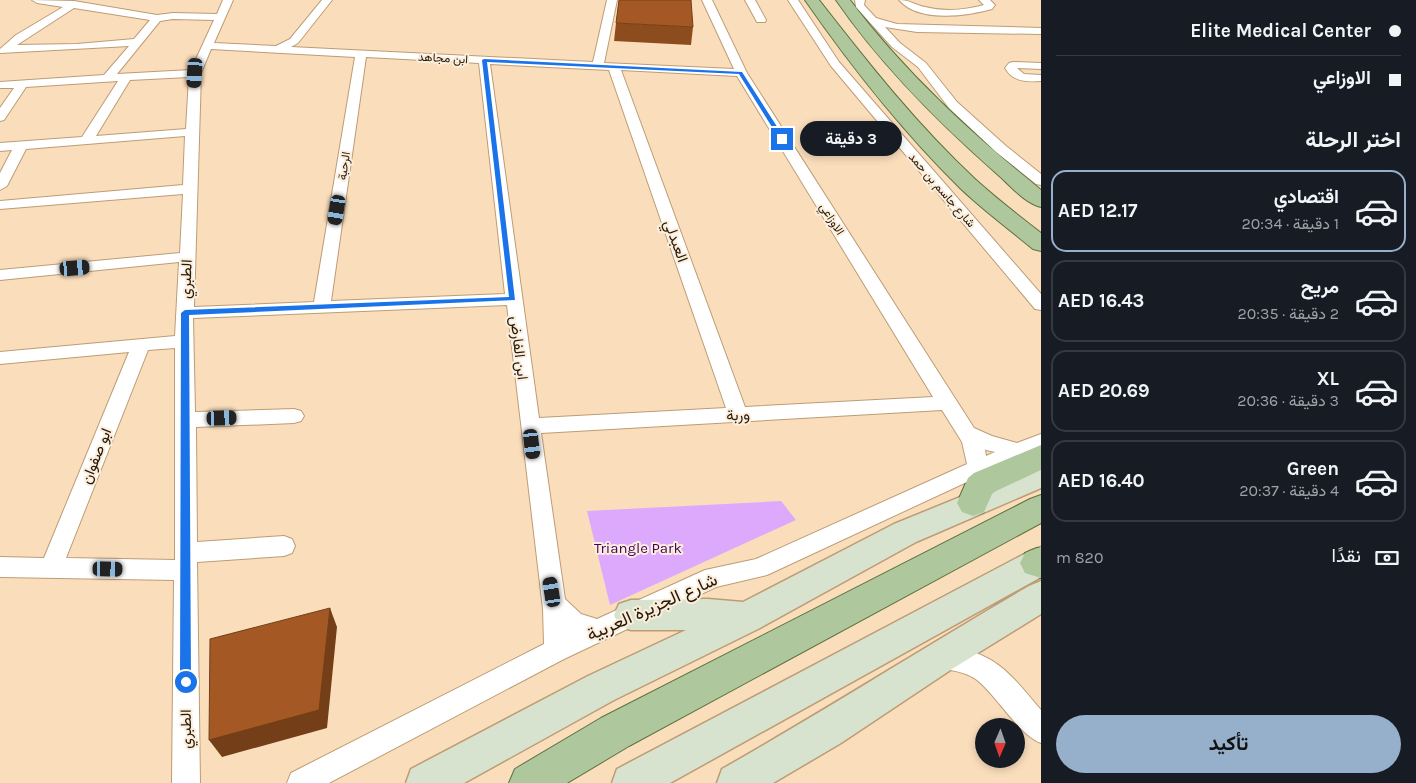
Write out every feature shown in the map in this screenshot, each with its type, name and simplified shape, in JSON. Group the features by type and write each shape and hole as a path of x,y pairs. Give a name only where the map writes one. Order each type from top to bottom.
{"main road":[{"name":"شارع جاسم بن حمد","path":"812,0 880,89 932,148 969,184 1041,244"},
{"path":"853,1 867,34 925,98 1038,208"},
{"path":"830,24 850,41 953,147 1038,208"},
{"path":"896,45 895,50 923,90 925,98"},
{"path":"1003,213 1016,233 1041,255"},
{"path":"973,504 978,487 1029,454"},
{"path":"425,783 601,688 746,618 905,533 1041,475"},
{"path":"529,783 615,732 1041,508"},
{"path":"631,783 888,643 1040,571"},
{"path":"736,783 828,730 940,657 1040,571"},
{"path":"631,615 708,614 746,618"},
{"path":"876,698 888,643"}],"street":[{"path":"37,0 157,18 175,12 224,8"},
{"path":"3,52 20,37 80,0"},
{"path":"297,46 327,0"},
{"path":"606,67 612,0"},
{"name":"الاوزاعي","path":"708,0 741,73 967,433 976,450 976,468"},
{"path":"750,0 761,20"},
{"name":"شارع جاسم بن حمد","path":"793,0 835,64 1041,305"},
{"path":"904,0 912,6 953,14 990,7 984,0"},
{"path":"853,1 896,45 922,65 953,105 1039,181"},
{"name":"الطبري","path":"187,780 184,341 192,132 195,73 224,8"},
{"path":"953,14 969,32"},
{"path":"108,78 157,18"},
{"path":"873,20 906,28 1041,36"},
{"path":"896,45 901,39 915,35 1041,31"},
{"path":"0,37 20,37"},
{"path":"3,52 136,42"},
{"name":"ابن مجاهد","path":"206,46 279,49 297,46 361,54 741,73"},
{"name":"الرحبة","path":"322,307 361,54"},
{"name":"ابن الفارض","path":"484,60 513,299 548,567 555,605 558,635 555,651"},
{"path":"1041,66 1013,66 1010,68 1015,75 1021,77 1041,78"},
{"name":"العبدلي","path":"606,67 738,415"},
{"path":"0,85 195,73"},
{"path":"86,141 126,77"},
{"path":"0,116 23,84"},
{"path":"0,147 192,132"},
{"path":"0,186 21,146"},
{"path":"0,205 190,189"},
{"path":"0,275 187,258"},
{"path":"185,313 513,299"},
{"path":"0,358 184,341"},
{"name":"ابو صفوان","path":"51,568 141,345"},
{"name":"وربة","path":"530,426 947,403"},
{"path":"186,420 294,416"},
{"path":"967,433 986,442 1029,454"},
{"name":"شارع الجزيرة العربية","path":"301,783 555,651 713,577 759,568 976,468 1029,454 1041,442"},
{"path":"0,566 51,568 185,562 284,546"},
{"path":"555,605 573,622 598,631"},
{"path":"940,657 964,661 980,667 993,678 1041,730"}],"green space":[{"name":"Triangle Park","path":"781,501 796,520 610,605 587,511"}],"building":[{"path":"619,0 691,0 693,27 616,23"},
{"path":"330,608 319,710 209,740 210,639"}],"route":[{"path":"186,682 184,570 185,313 513,299 484,60 741,73 782,139"}]}
